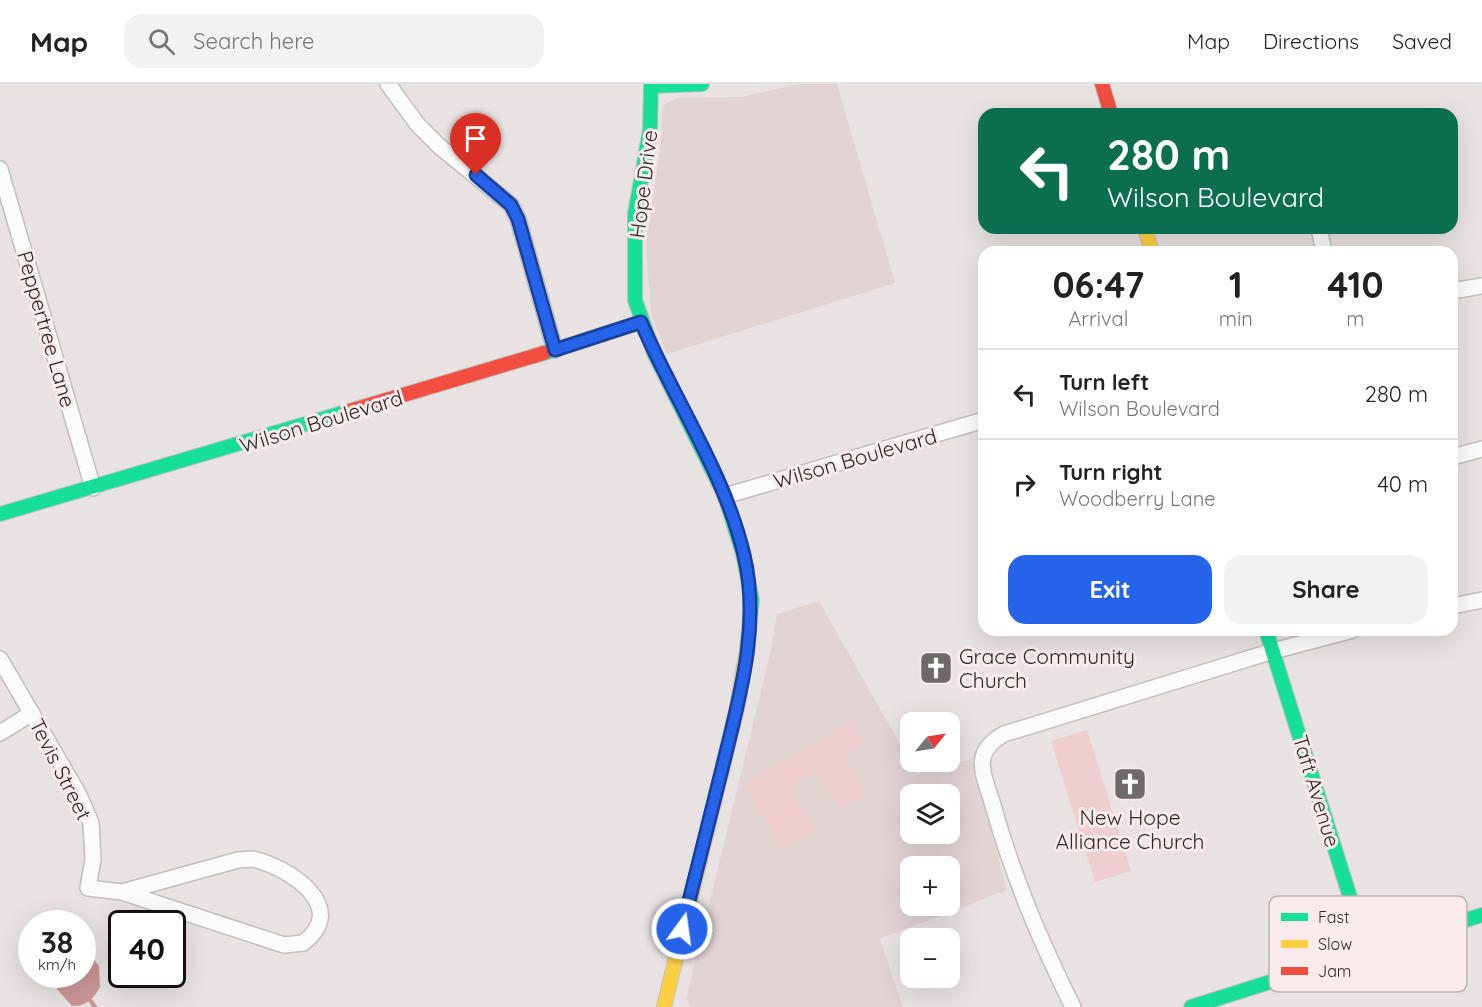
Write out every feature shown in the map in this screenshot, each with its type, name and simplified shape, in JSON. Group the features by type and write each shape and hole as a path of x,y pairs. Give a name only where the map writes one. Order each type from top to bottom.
{"street":[{"path":"388,84 418,125 439,146 511,205 518,219 555,350"},
{"path":"652,85 702,84"},
{"path":"1102,84 1109,108"},
{"name":"Hope Drive","path":"652,85 650,130 635,214 634,280 641,322 725,496 743,554 752,600 749,640 737,708 664,1007"},
{"name":"Peppertree Lane","path":"0,169 93,488"},
{"path":"1458,290 1482,286"},
{"name":"Wilson Boulevard","path":"0,514 555,350 641,322"},
{"name":"Wilson Boulevard","path":"725,496 978,422"},
{"path":"1458,455 1482,449"},
{"path":"1458,605 1482,600"},
{"name":"Taft Avenue","path":"1268,636 1350,896"},
{"path":"1073,1007 1028,914 1018,885 983,770 986,751 996,738 1004,734 1273,651 1330,636"},
{"name":"Tevis Street","path":"0,658 79,795 91,823 93,859 88,888 122,892"},
{"path":"0,733 32,713"},
{"path":"253,859 278,868 312,891 318,900 320,919 312,937 303,943 284,945 122,892 238,860 253,859"},
{"path":"1467,920 1482,915"},
{"path":"1191,1007 1269,982"}],"shaded area":[{"path":"798,84 837,84 895,283 667,354 651,314 646,245 661,142 662,112 665,104 677,98 741,97"},
{"path":"819,601 900,744 900,772 916,772 917,774 960,772 960,762 972,759 1007,890 960,908 960,856 900,856 900,916 940,916 909,928 900,928 900,931 880,939 903,1007 691,1007 686,999 770,654 777,614"},
{"path":"851,722 864,744 845,756 866,794 840,810 816,771 789,787 814,830 782,849 744,784"},
{"path":"1087,730 1131,871 1095,882 1051,741"},
{"path":"96,962 99,966 100,987 89,1001 72,1006 57,989 96,988"}],"waterway":[{"path":"90,1000 95,1007"}],"traffic: fast":[{"path":"651,84 650,130 635,214 635,300 654,353 725,496 743,554 752,600 747,649"},
{"path":"652,86 702,84"},
{"path":"544,353 641,322"},
{"path":"0,514 346,412"},
{"path":"1268,636 1350,896"},
{"path":"1467,920 1482,915"},
{"path":"1191,1007 1269,982"}],"traffic: slow":[{"path":"1147,234 1150,246"},
{"path":"664,1007 737,708 747,649"}],"traffic: jam":[{"path":"1102,84 1109,108"},
{"path":"346,412 544,353"}],"place":[{"name":"Grace Community Church","path":"936,668"},
{"name":"New Hope Alliance Church","path":"1130,784"}],"route":[{"path":"476,175 511,205 518,219 555,350 641,322 654,353 717,477 743,554 752,600 749,640 737,708 682,929"}]}
